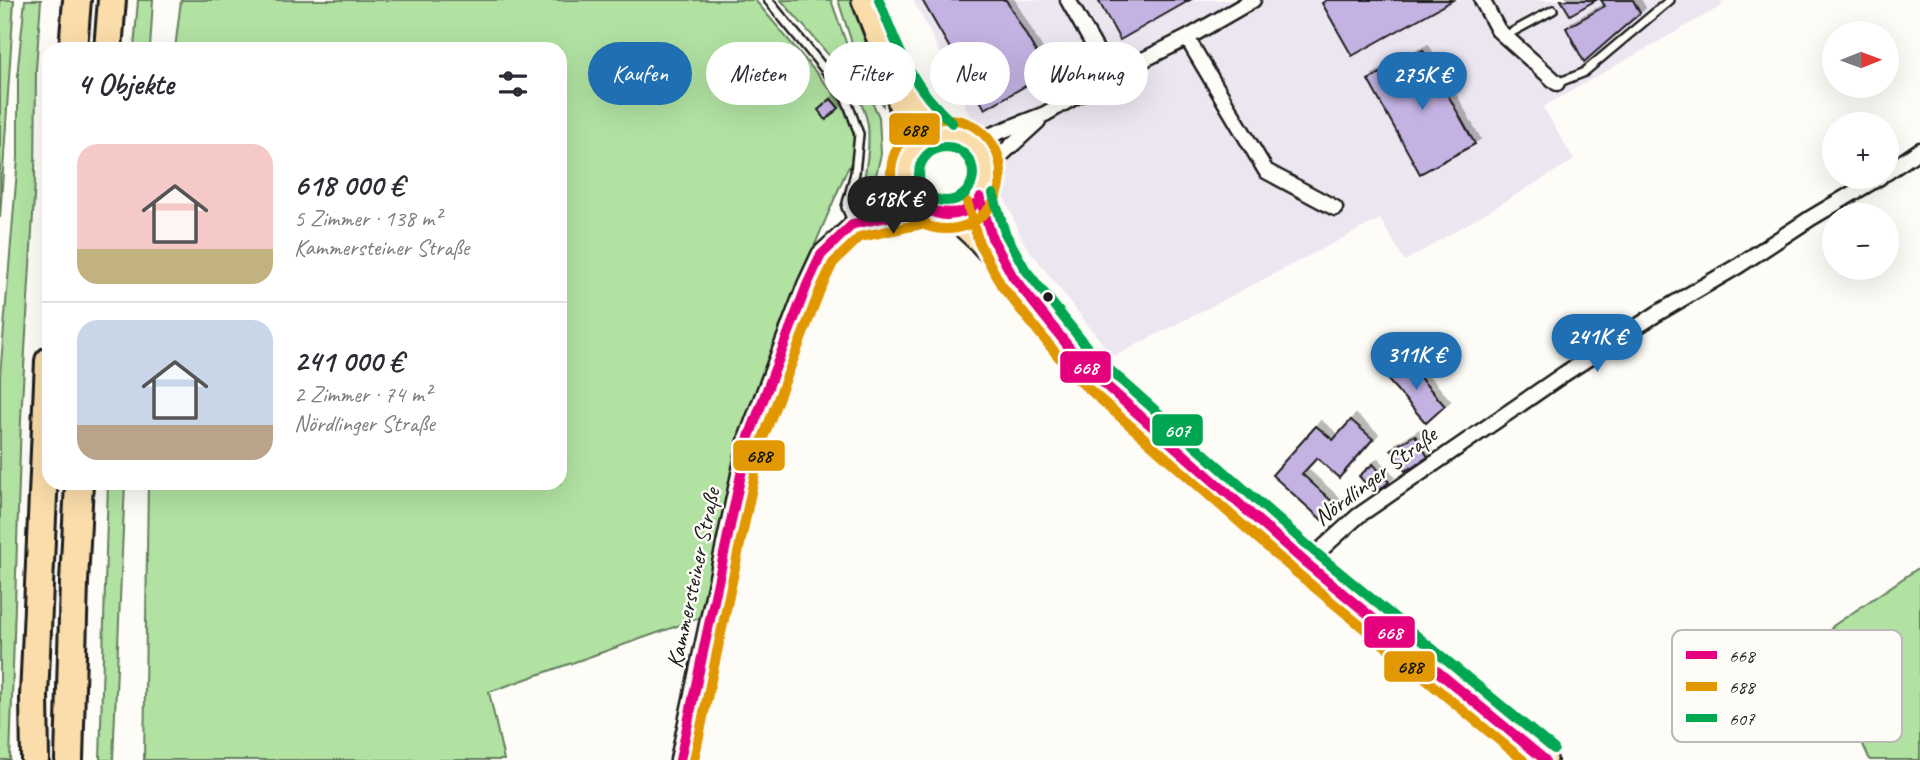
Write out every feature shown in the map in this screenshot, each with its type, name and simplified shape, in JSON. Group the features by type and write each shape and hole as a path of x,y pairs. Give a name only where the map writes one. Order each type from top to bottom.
{"highway":[{"path":"74,42 77,0"},
{"path":"109,42 112,0"},
{"path":"35,760 34,697 43,490"},
{"path":"69,760 79,490"}],"main road":[{"path":"864,0 881,42"},
{"path":"901,105 907,130 908,163 910,193 923,209 952,215 973,206 980,198 988,178 987,167 979,149 972,142 953,133 930,136 918,144 908,163"},
{"path":"915,105 943,133"},
{"path":"980,198 992,238 1013,276"},
{"path":"952,215 1013,276 1084,366 1306,563"},
{"name":"Nördlinger Straße","path":"1306,563 1545,760"}],"street":[{"path":"1068,0 1092,42"},
{"path":"1148,57 1253,0"},
{"path":"1482,0 1498,30 1557,83"},
{"path":"1186,38 1266,171 1335,208"},
{"path":"972,142 1045,114 1061,105"},
{"path":"987,167 1045,114"},
{"path":"1899,164 1920,150"},
{"name":"Kammersteiner Straße","path":"680,760 749,437 807,285 821,255 883,198 908,163"},
{"name":"Nördlinger Straße","path":"1306,563 1358,516 1564,374 1860,189"},
{"path":"853,224 923,209"}],"lane":[{"path":"768,0 844,93 859,134 855,173 846,207 853,224"},
{"path":"1557,83 1583,74 1670,0"},
{"path":"1505,36 1553,10"}],"shaded area":[{"path":"913,0 1720,0 1723,5 1543,107 1574,160 1405,261 1380,219 1113,357 1024,243 965,105 1010,105 1010,42 935,42"}],"green space":[{"path":"0,0 14,0 0,218"},
{"path":"25,0 41,0 36,69 35,180 21,419 10,760 0,760 0,376 18,158 18,67"},
{"path":"138,0 153,0 150,42 135,42"},
{"path":"181,0 755,0 790,42 706,42 706,105 810,105 810,65 824,82 824,105 842,105 854,136 854,145 851,163 800,281 745,429 729,486 700,618 489,692 504,760 144,760 148,490 567,490 567,42 176,42"},
{"path":"781,0 831,0 846,42 824,42 824,50"},
{"path":"838,0 850,0 866,42 852,42"},
{"path":"861,105 874,105 879,117 881,154 871,197 867,203 860,201 868,147 868,127"},
{"path":"108,490 125,490 113,760 100,760"},
{"path":"1920,567 1920,760 1870,760 1862,742 1902,742 1902,630 1830,630"}],"building":[{"path":"922,0 1006,0 1030,42 1024,42 1024,87 1010,95 1010,42 946,42"},
{"path":"1098,0 1190,0 1120,40"},
{"path":"1327,0 1453,0 1352,56 1322,3"},
{"path":"1561,0 1596,0 1570,15"},
{"path":"1601,0 1633,0 1640,13 1584,62 1566,28 1605,6"},
{"path":"1423,50 1475,144 1420,174 1368,80"},
{"path":"824,105 836,105 839,108 826,120 818,110"},
{"path":"1406,362 1445,406 1426,423 1387,379"},
{"path":"1351,420 1373,439 1339,478 1317,458 1302,474 1336,505 1322,520 1272,475 1316,426 1333,440"},
{"path":"1415,435 1428,457 1405,471 1391,449"},
{"path":"1373,464 1389,482 1375,494 1359,476"}],"transit line":[{"name":"607","path":"879,0 907,66 925,94 952,123"},
{"name":"688","path":"946,119 967,123 985,135 997,153 1001,174 997,195 985,213 967,225 946,229 925,225 907,213 895,195 891,174 895,153 907,135 925,123 946,119"},
{"name":"607","path":"946,147 965,155 973,174 965,193 946,201 927,193 919,174 927,155 946,147"},
{"name":"607","path":"993,194 1005,233 1025,269 1094,356 1315,552 1554,749"},
{"name":"668","path":"980,198 992,238 1013,277 1084,366 1306,563 1545,760"},
{"name":"668","path":"915,199 937,212 963,212"},
{"name":"668","path":"915,199 928,210 943,215 959,213 974,205"},
{"name":"688","path":"967,202 979,243 1001,285 1074,376 1297,573 1523,760"},
{"name":"668","path":"680,760 749,437 807,285 821,255 853,224 923,209"},
{"name":"688","path":"694,760 762,441 820,290 833,263 860,237 926,223"}]}
